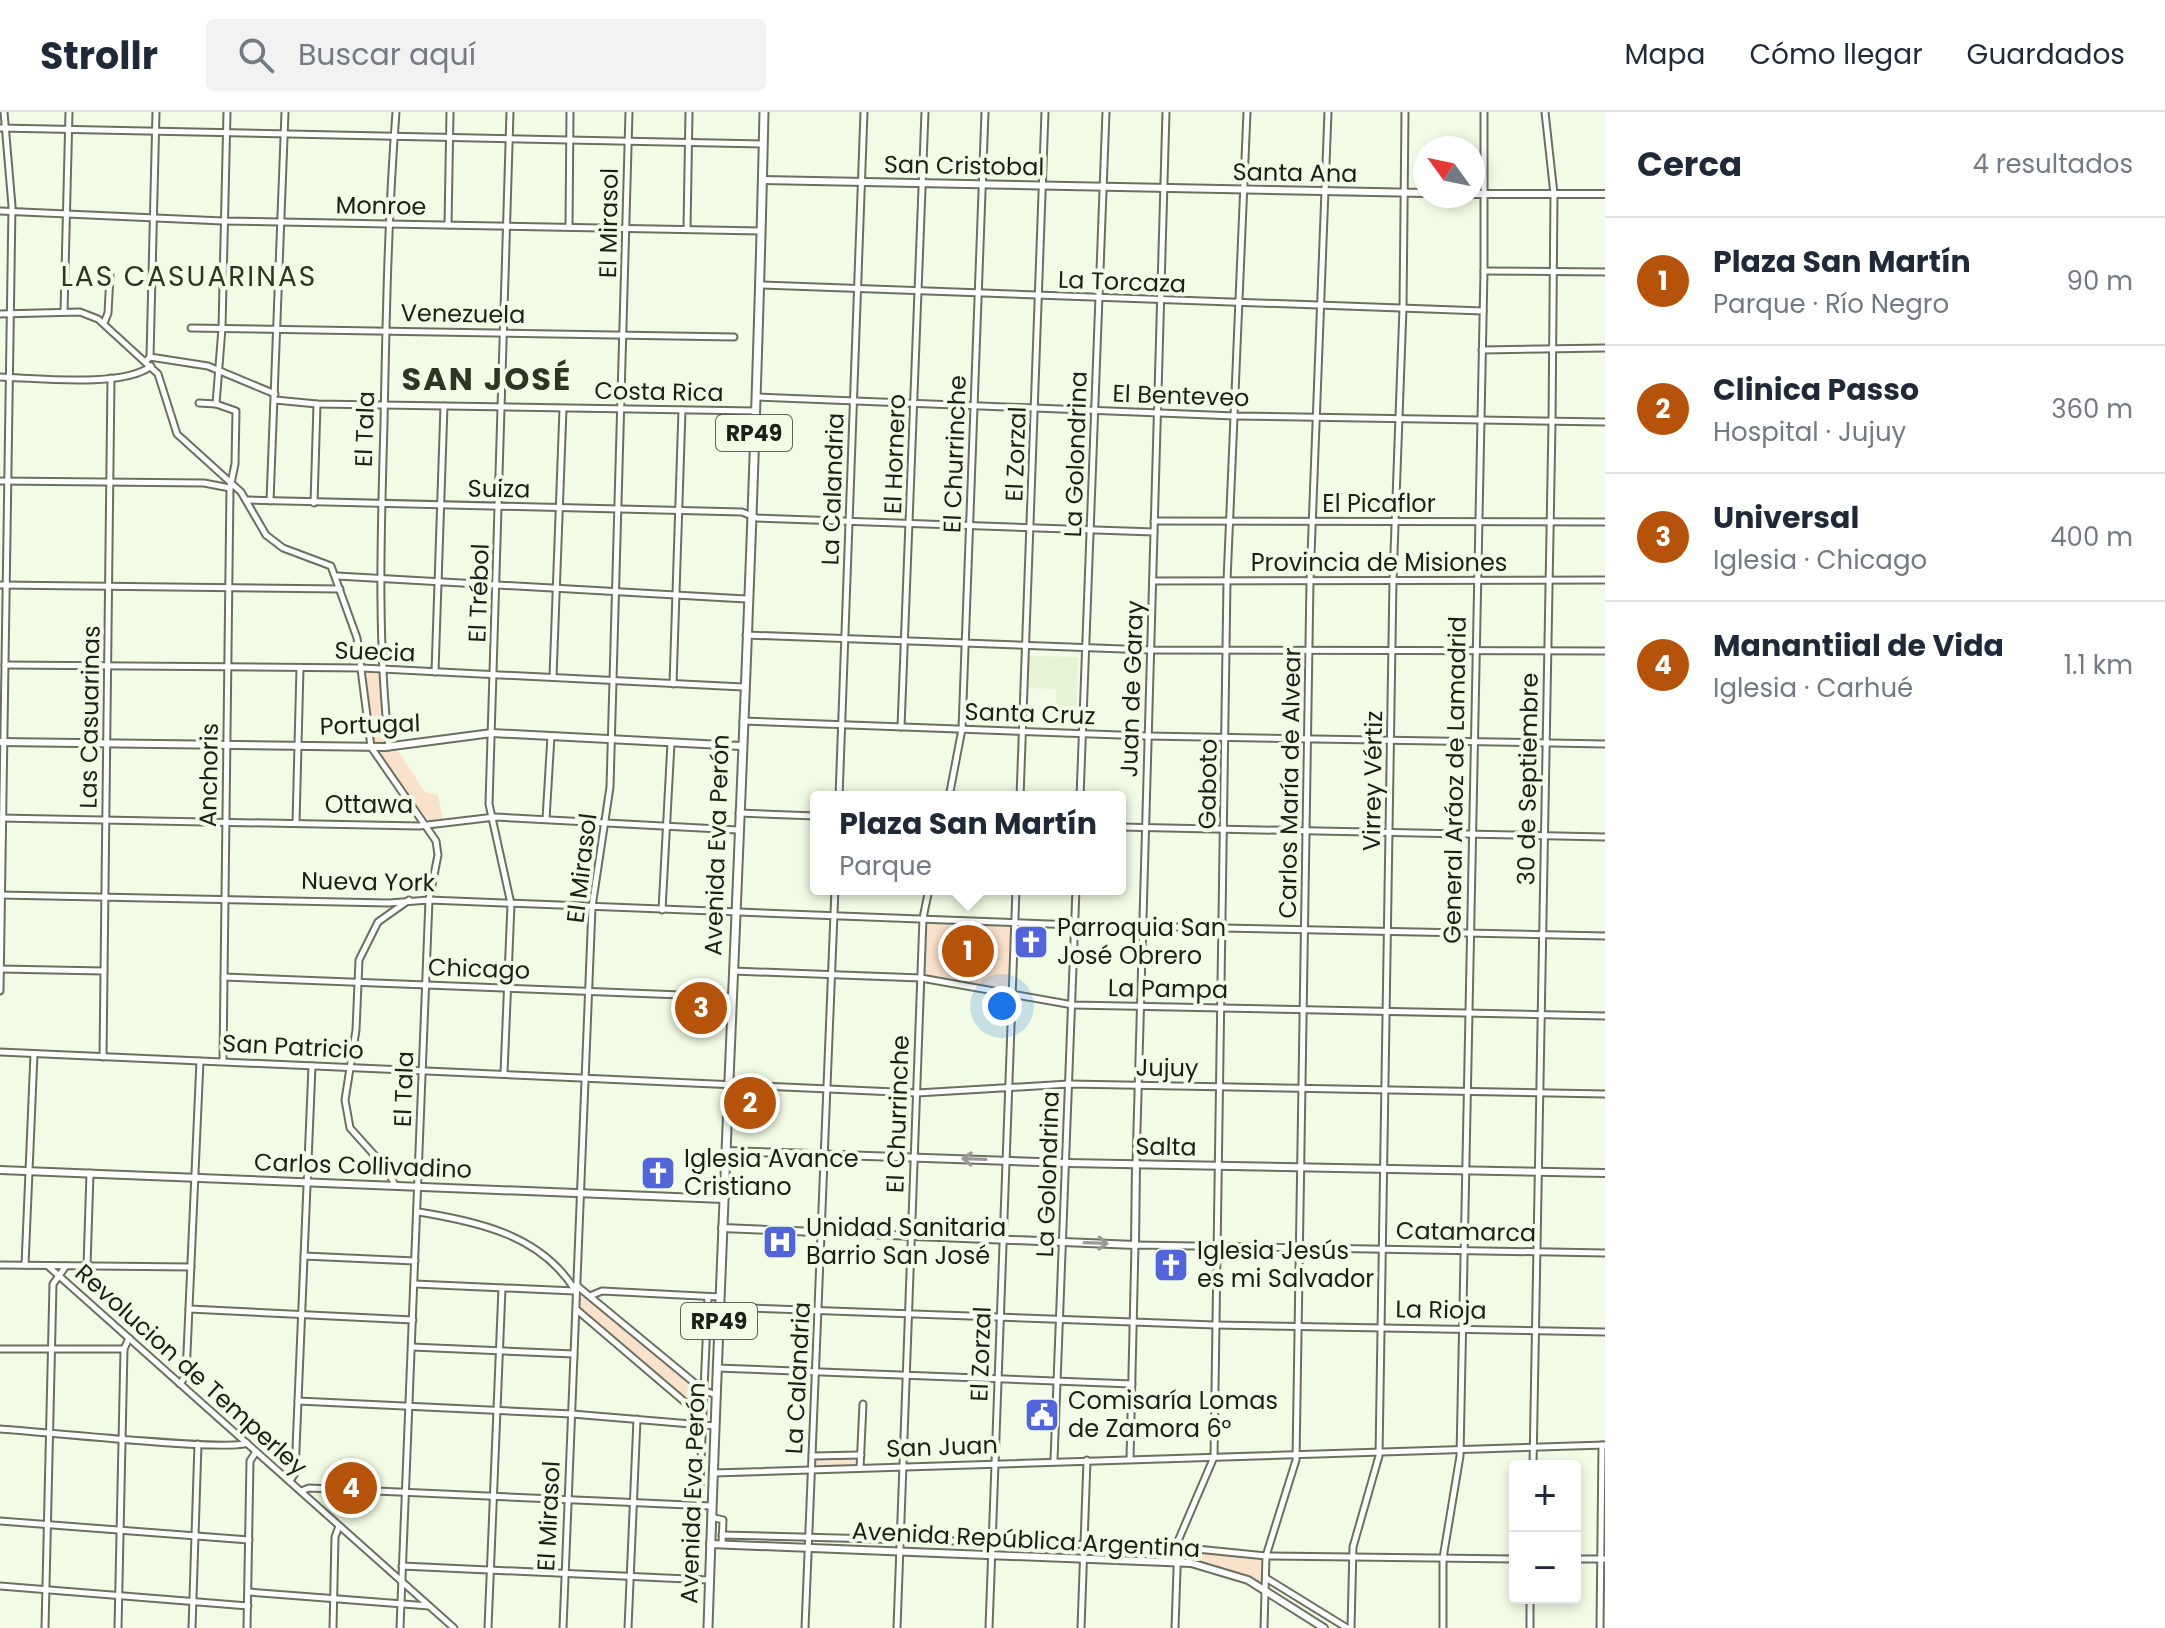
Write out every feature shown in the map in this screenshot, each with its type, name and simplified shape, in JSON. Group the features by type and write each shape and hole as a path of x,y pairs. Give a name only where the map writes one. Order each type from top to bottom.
{"main road":[{"name":"Avenida Eva Perón","path":"708,1628 756,397 764,112"}],"street":[{"path":"0,991 5,665 4,481 12,212 2,128 4,112"},
{"path":"64,312 69,112"},
{"path":"149,362 156,112"},
{"path":"199,403 216,404 220,370 227,112"},
{"path":"270,501 285,112"},
{"name":"El Tala","path":"389,747 381,669 380,578 388,224 396,112"},
{"path":"448,225 450,112"},
{"name":"El Trébol","path":"504,1073 511,904 490,817 510,112"},
{"path":"569,227 570,112"},
{"name":"El Mirasol","path":"563,1628 592,907 607,823 611,739 620,510 629,112"},
{"path":"687,229 689,112"},
{"name":"La Calandria","path":"839,791 864,112"},
{"name":"El Hornero","path":"901,727 925,112"},
{"name":"El Churrinche","path":"950,791 962,729 985,112"},
{"name":"El Zorzal","path":"1020,791 1045,112"},
{"name":"La Golondrina","path":"1080,791 1106,112"},
{"name":"Juan de Garay","path":"1130,1459 1166,112"},
{"name":"Gaboto","path":"1214,1457 1227,581 1247,112"},
{"name":"Carlos María de Alvear","path":"1264,1628 1266,1556 1297,1454 1310,581 1328,193 1328,112"},
{"name":"Virrey Vértiz","path":"1349,1628 1351,1556 1379,1451 1393,580 1406,193 1405,112"},
{"name":"General Aráoz de Lamadrid","path":"1443,1628 1443,1558 1460,1449 1486,194 1484,112"},
{"name":"30 de Septiembre","path":"1533,1460 1553,348 1554,194 1545,112"},
{"path":"2,128 763,144"},
{"name":"San Cristobal","path":"763,180 1165,189"},
{"name":"Santa Ana","path":"1165,189 1413,193"},
{"path":"1486,194 1605,194"},
{"name":"Monroe","path":"0,211 223,221 762,231"},
{"path":"1484,271 1605,272"},
{"path":"104,323 110,275"},
{"name":"La Torcaza","path":"760,285 1160,302 1483,311"},
{"path":"0,314 87,313 104,323 149,362 166,389 177,434 247,500 272,541 283,548 323,561 337,576 746,599"},
{"name":"Venezuela","path":"191,328 734,337"},
{"path":"1482,350 1605,348"},
{"name":"Costa Rica","path":"0,377 111,378 145,371 149,362 220,370 275,397 317,404 755,411"},
{"name":"Las Casuarinas","path":"103,1057 111,378"},
{"name":"El Benteveo","path":"756,397 1235,416 1481,423 1605,422"},
{"name":"Anchoris","path":"216,404 236,411 228,588 223,1061"},
{"path":"314,503 317,404"},
{"path":"435,672 444,406"},
{"path":"553,677 563,409"},
{"path":"673,684 682,410"},
{"path":"4,481 231,483"},
{"name":"Suiza","path":"247,500 381,506 742,512 750,515"},
{"path":"750,515 1154,532"},
{"name":"El Picaflor","path":"1154,521 1605,522"},
{"name":"El Tala","path":"337,576 356,633 371,747 427,823 438,850 429,900 400,1628"},
{"name":"Provincia de Misiones","path":"1153,581 1605,580"},
{"path":"3,585 340,589"},
{"path":"745,635 1086,649 1605,651"},
{"name":"Suecia","path":"5,665 362,668 743,687"},
{"path":"296,823 300,668"},
{"name":"Santa Cruz","path":"742,721 1147,736 1605,744"},
{"name":"Portugal","path":"2,742 389,747 492,733 741,746"},
{"path":"546,819 551,736"},
{"path":"662,910 671,743"},
{"path":"739,813 810,816"},
{"name":"Ottawa","path":"1,818 427,823 490,817 738,830"},
{"path":"1126,827 1605,837"},
{"name":"Nueva York","path":"1,895 389,903 429,900 1075,925 1605,936"},
{"name":"La Calandria","path":"805,1628 835,895"},
{"name":"El Churrinche","path":"897,1628 923,918 928,895"},
{"name":"El Zorzal","path":"989,1628 1016,895"},
{"name":"La Golondrina","path":"1054,1460 1076,895"},
{"path":"395,1185 348,1124 345,1100 356,1030 359,960 370,934 383,918 409,900"},
{"path":"0,969 104,971"},
{"name":"La Pampa","path":"733,971 921,978 1073,1005 1605,1016"},
{"name":"Chicago","path":"224,977 732,997"},
{"name":"San Patricio","path":"0,1052 729,1084"},
{"path":"25,1265 34,1054"},
{"path":"180,1384 186,1375 200,1061"},
{"path":"290,1481 295,1473 312,1066"},
{"name":"Jujuy","path":"729,1084 917,1093 1069,1084 1605,1094"},
{"name":"Salta","path":"726,1151 1067,1163 1605,1173"},
{"name":"Carlos Collivadino","path":"0,1170 724,1199"},
{"path":"87,1266 90,1173"},
{"path":"418,1212 523,1238 562,1270 576,1288 590,1296 703,1390 716,1395"},
{"path":"722,1228 1135,1245"},
{"name":"Catamarca","path":"1135,1245 1605,1253"},
{"path":"304,1256 415,1261"},
{"path":"0,1265 191,1267"},
{"name":"Revolucion de Temperley","path":"48,1266 454,1628"},
{"path":"45,1628 53,1284 66,1266"},
{"path":"415,1284 576,1288"},
{"path":"488,1628 502,1288"},
{"path":"590,1296 602,1291 720,1297"},
{"path":"699,1506 708,1297"},
{"name":"La Rioja","path":"720,1307 1215,1325 1605,1332"},
{"path":"189,1309 413,1320"},
{"path":"576,1310 701,1420 715,1426"},
{"path":"118,1628 124,1349 129,1338"},
{"path":"412,1347 574,1354"},
{"path":"0,1349 124,1349"},
{"path":"717,1368 1132,1384"},
{"path":"298,1401 701,1420"},
{"path":"860,1468 863,1404"},
{"path":"628,1628 637,1419"},
{"path":"0,1429 198,1444 240,1446 247,1443"},
{"path":"192,1628 198,1444"},
{"path":"1600,1628 1604,1445"},
{"name":"San Juan","path":"713,1473 1604,1445"},
{"path":"247,1628 250,1461 256,1452"},
{"name":"San Juan","path":"812,1456 861,1455"},
{"path":"1175,1628 1177,1547 1214,1457"},
{"path":"1081,1628 1087,1460"},
{"path":"301,1491 309,1488 711,1506"},
{"path":"711,1517 723,1520 722,1544"},
{"path":"0,1521 249,1540"},
{"path":"333,1628 335,1537 339,1526"},
{"name":"Avenida República Argentina","path":"722,1535 1177,1547 1266,1556 1509,1559"},
{"name":"Avenida República Argentina","path":"710,1544 1177,1561 1235,1574 1266,1590 1324,1628"},
{"path":"1581,1559 1603,1559"},
{"path":"402,1566 709,1580"},
{"path":"1266,1577 1349,1628"},
{"path":"0,1586 248,1606"},
{"path":"249,1592 430,1606"},
{"path":"1530,1604 1530,1628"}],"shaded area":[{"path":"1029,656 1078,657 1076,711 1056,710 1056,689 1028,688"},
{"path":"366,672 379,674 385,744 373,741"},
{"path":"396,748 425,792 438,795 443,820 428,820 376,751"},
{"path":"930,923 1009,925 1012,929 1009,989 928,976 925,972 926,927"},
{"path":"585,1295 698,1388 699,1407 582,1311 580,1298"},
{"path":"818,1458 853,1458 856,1462 853,1466 818,1466 814,1462"},
{"path":"1179,1549 1261,1557 1263,1583 1179,1558"}],"place":[{"name":"Parroquia San José Obrero","path":"1031,942"},
{"name":"Plaza San Martín","path":"968,951"},
{"name":"Universal","path":"701,1008"},
{"name":"Clinica Passo","path":"750,1103"},
{"name":"Iglesia Avance Cristiano","path":"658,1173"},
{"name":"Unidad Sanitaria Barrio San José","path":"780,1242"},
{"name":"Iglesia Jesús es mi Salvador","path":"1171,1265"},
{"name":"Comisaría Lomas de Zamora 6°","path":"1042,1415"},
{"name":"Manantiial de Vida","path":"351,1488"}],"district":[{"name":"LAS CASUARINAS","path":"189,276"},
{"name":"SAN JOSÉ","path":"487,379"}]}
